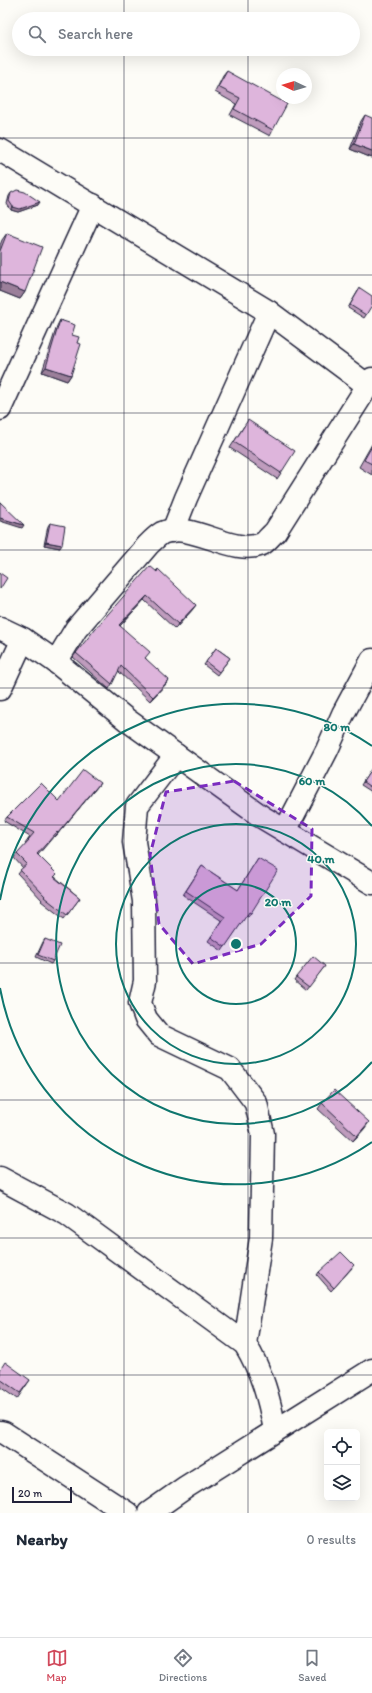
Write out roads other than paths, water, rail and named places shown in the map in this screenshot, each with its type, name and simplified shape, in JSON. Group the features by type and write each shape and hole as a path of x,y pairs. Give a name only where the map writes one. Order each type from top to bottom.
{"street":[{"path":"0,150 269,312 370,382 275,532 262,544 249,546 229,544 202,534 173,530 162,534 148,545 76,629 56,662"},
{"path":"0,410 93,205"},
{"path":"173,530 189,490 269,312"},
{"path":"0,628 24,638 127,720 262,817 372,882"},
{"path":"0,689 24,638"},
{"path":"285,831 327,750 343,714 372,660"},
{"path":"176,755 137,806 134,842 144,901 145,980 140,1003 146,1019 159,1035 230,1069 256,1103 264,1134 262,1238 245,1344"},
{"path":"0,1178 67,1214 245,1344 257,1364 270,1404 275,1430"},
{"path":"149,1513 186,1487 372,1370"},
{"path":"0,1432 4,1433 127,1513"}]}
